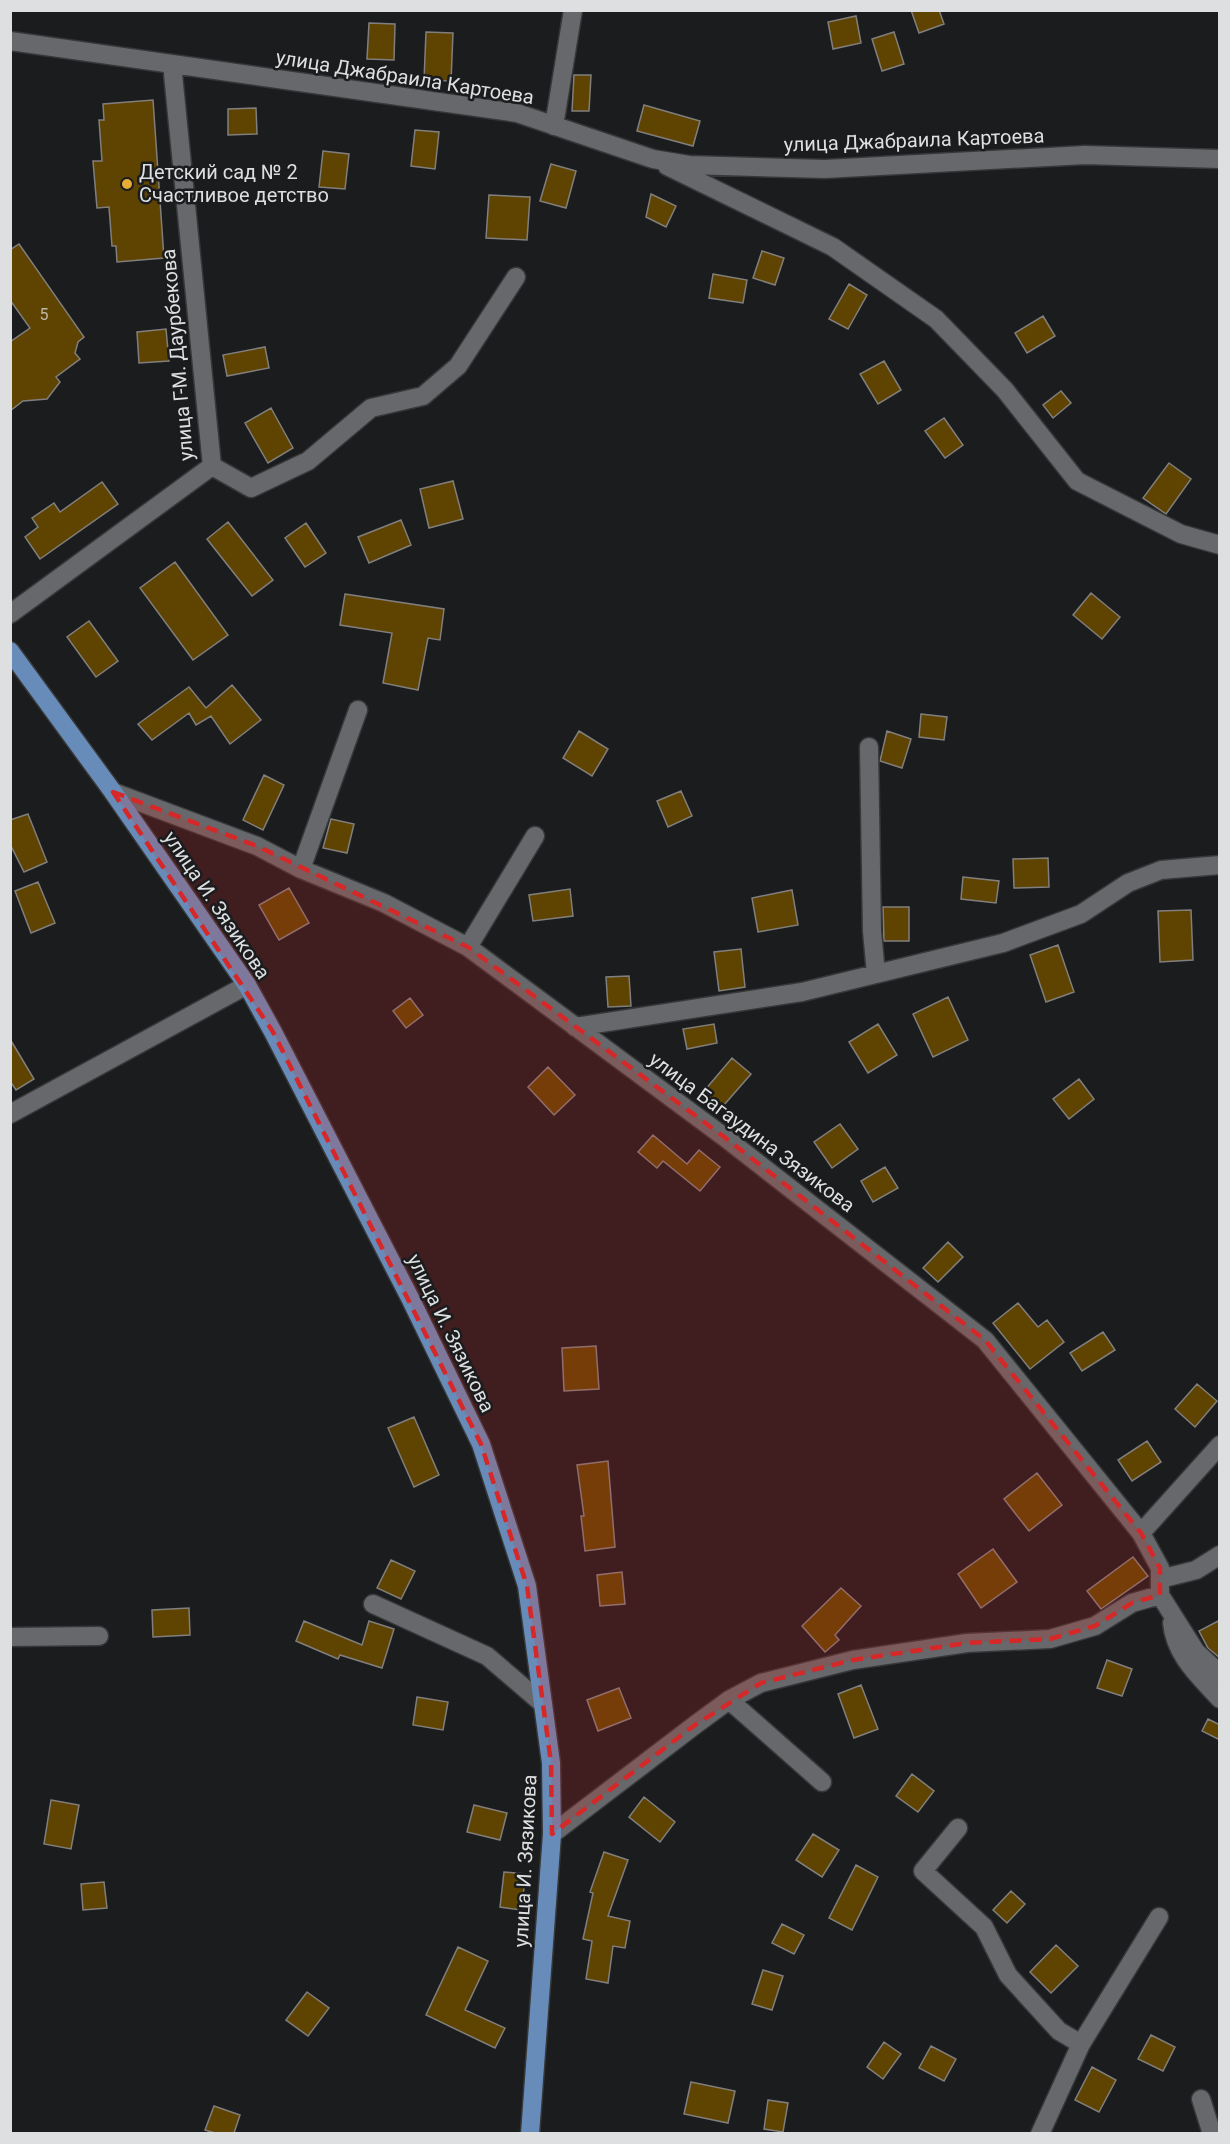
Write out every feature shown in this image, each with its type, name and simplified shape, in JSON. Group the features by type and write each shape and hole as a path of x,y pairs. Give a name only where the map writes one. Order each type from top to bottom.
{"main road":[{"name":"улица И. Зязикова","path":"10,651 113,792 247,985 411,1300 481,1444 527,1586 551,1763 552,1834 530,2133"}],"street":[{"path":"554,126 573,10"},
{"name":"улица Джабраила Картоева","path":"10,41 517,113 653,159 689,165 825,170 1085,154 1220,159"},
{"name":"улица Г-М. Даурбекова","path":"10,614 212,466 172,64"},
{"path":"653,159 833,247 936,319 1005,390 1077,481 1181,534 1220,545"},
{"path":"212,466 251,488 308,461 371,408 423,396 458,366 516,277"},
{"path":"301,869 358,710"},
{"path":"869,747 872,931 876,974"},
{"name":"улица Багаудина Зязикова","path":"113,792 190,823 257,846 301,869 384,903 468,947 723,1136 985,1340 1141,1533 1160,1568 1160,1587 1171,1612 1196,1652 1220,1674"},
{"path":"468,947 535,836"},
{"path":"575,1027 802,993 1014,939 1081,914 1128,883 1161,870 1220,865"},
{"path":"10,1114 247,985"},
{"path":"1141,1533 1220,1445"},
{"path":"552,1834 729,1700 761,1683 853,1660 967,1643 1050,1639 1095,1626 1160,1587 1196,1570 1220,1555"},
{"path":"374,1604 487,1656 543,1704"},
{"path":"1171,1612 1174,1639 1184,1658 1220,1699"},
{"path":"10,1637 99,1636"},
{"path":"729,1700 822,1782"},
{"path":"958,1828 923,1871 984,1927 1008,1975 1059,2031 1081,2044"},
{"path":"1040,2133 1081,2044 1159,1917"},
{"path":"1202,2098 1212,2133"}],"highlighted area":[{"path":"113,792 257,846 468,947 723,1136 985,1340 1141,1533 1160,1568 1160,1595 1132,1603 1095,1626 1050,1639 967,1643 853,1660 761,1683 695,1725 552,1834 551,1763 527,1586 481,1444 273,1032"}],"building":[{"path":"911,10 939,10 944,24 919,33"},
{"path":"856,16 861,43 833,49 828,22"},
{"path":"369,23 395,24 394,60 367,59"},
{"path":"426,32 453,33 451,81 424,80"},
{"path":"894,32 904,64 882,71 872,39"},
{"path":"574,75 591,75 589,111 572,111"},
{"name":"Детский сад № 2 Счастливое детство","path":"153,100 164,258 117,262 116,246 112,246 109,207 97,208 93,161 102,161 99,120 104,120 103,104"},
{"path":"644,105 700,121 693,146 637,131"},
{"path":"256,108 257,134 228,135 228,109"},
{"path":"415,130 439,132 435,169 411,166"},
{"path":"323,151 349,154 345,189 319,187"},
{"path":"551,164 576,171 566,208 540,201"},
{"path":"651,194 676,206 666,227 646,217"},
{"path":"489,195 530,197 527,240 486,238"},
{"path":"19,244 84,337 78,342 75,353 80,359 56,377 60,382 47,399 23,401 10,411 10,342 30,328 10,300 10,250"},
{"path":"762,251 784,258 775,285 753,278"},
{"path":"713,274 747,280 743,303 709,298"},
{"path":"849,284 867,295 848,329 829,319"},
{"path":"1043,316 1055,336 1027,353 1015,333"},
{"path":"166,329 169,361 139,363 137,332"},
{"path":"265,347 269,368 227,376 223,355"},
{"path":"884,361 901,390 878,404 860,374"},
{"path":"1061,391 1071,403 1053,418 1043,405"},
{"path":"271,408 293,448 268,463 245,423"},
{"path":"944,418 963,445 945,458 925,431"},
{"path":"1169,463 1191,479 1166,514 1143,498"},
{"path":"453,481 463,519 429,528 420,489"},
{"path":"102,482 118,504 40,559 25,537 38,527 32,518 54,503 60,512"},
{"path":"401,520 411,545 369,563 358,537"},
{"path":"228,522 273,580 252,596 207,539"},
{"path":"306,523 326,553 305,567 285,538"},
{"path":"175,562 228,635 193,660 140,588"},
{"path":"1091,593 1120,617 1102,639 1073,615"},
{"path":"345,594 444,609 440,640 428,638 418,690 383,683 392,633 340,625"},
{"path":"89,621 118,661 96,677 67,637"},
{"path":"232,685 261,720 230,744 211,716 196,725 189,713 152,740 138,724 189,687 206,708"},
{"path":"921,714 947,717 944,740 919,737"},
{"path":"579,731 608,749 592,776 563,758"},
{"path":"887,731 911,739 902,768 880,761"},
{"path":"264,775 284,785 263,830 243,820"},
{"path":"681,791 692,816 668,827 657,801"},
{"path":"28,814 47,862 24,872 10,844 10,820"},
{"path":"331,819 354,824 347,853 323,848"},
{"path":"1048,858 1049,887 1014,888 1013,859"},
{"path":"963,877 999,881 996,903 961,899"},
{"path":"38,882 55,923 31,933 15,891"},
{"path":"289,888 309,923 279,940 259,905"},
{"path":"570,889 573,916 533,921 529,895"},
{"path":"792,890 798,925 758,932 752,898"},
{"path":"883,907 909,907 909,941 884,941"},
{"path":"1191,910 1193,960 1160,962 1158,911"},
{"path":"1058,945 1074,992 1046,1002 1030,955"},
{"path":"741,949 745,987 719,991 714,952"},
{"path":"629,976 631,1006 608,1007 606,977"},
{"path":"948,997 968,1040 933,1057 913,1014"},
{"path":"410,998 423,1015 406,1028 393,1011"},
{"path":"714,1024 717,1043 687,1049 683,1029"},
{"path":"878,1024 897,1055 868,1073 849,1042"},
{"path":"10,1039 34,1079 16,1090 10,1081"},
{"path":"732,1058 751,1074 717,1113 699,1097"},
{"path":"548,1067 575,1095 554,1115 528,1087"},
{"path":"1079,1079 1094,1099 1069,1119 1053,1099"},
{"path":"840,1124 858,1149 832,1168 814,1142"},
{"path":"653,1135 687,1164 699,1150 720,1167 700,1191 663,1161 657,1168 638,1152"},
{"path":"885,1167 898,1188 873,1202 861,1181"},
{"path":"948,1242 963,1257 938,1282 923,1268"},
{"path":"1018,1303 1038,1327 1047,1320 1064,1342 1030,1369 993,1323"},
{"path":"1103,1332 1115,1350 1082,1371 1070,1353"},
{"path":"596,1346 599,1389 564,1391 562,1348"},
{"path":"1197,1384 1217,1401 1195,1427 1175,1409"},
{"path":"414,1417 439,1475 414,1487 388,1428"},
{"path":"1147,1441 1161,1462 1132,1481 1118,1460"},
{"path":"608,1461 615,1547 585,1551 581,1516 584,1516 577,1465"},
{"path":"1037,1473 1062,1505 1029,1531 1004,1499"},
{"path":"993,1549 1017,1582 981,1608 958,1574"},
{"path":"1133,1557 1148,1576 1101,1609 1087,1591"},
{"path":"391,1560 415,1571 401,1599 377,1588"},
{"path":"622,1572 625,1604 600,1606 597,1575"},
{"path":"841,1588 861,1606 835,1635 839,1640 825,1652 802,1626"},
{"path":"189,1608 190,1635 153,1637 152,1610"},
{"path":"1220,1620 1220,1658 1208,1648 1199,1631"},
{"path":"304,1621 362,1645 369,1621 394,1629 382,1668 340,1655 338,1659 296,1641"},
{"path":"1107,1660 1132,1669 1122,1696 1097,1688"},
{"path":"861,1685 878,1729 854,1738 838,1694"},
{"path":"619,1688 631,1718 598,1731 587,1700"},
{"path":"417,1697 448,1702 443,1730 413,1725"},
{"path":"1208,1719 1220,1725 1220,1740 1202,1731"},
{"path":"912,1774 934,1791 918,1812 896,1796"},
{"path":"644,1797 675,1822 660,1842 629,1817"},
{"path":"51,1800 79,1805 71,1849 44,1844"},
{"path":"474,1805 507,1813 500,1840 467,1832"},
{"path":"813,1834 839,1850 822,1877 796,1860"},
{"path":"604,1852 628,1860 608,1916 630,1921 625,1948 613,1946 608,1983 586,1979 592,1941 583,1939 593,1893 590,1892"},
{"path":"856,1865 878,1877 852,1930 829,1918"},
{"path":"504,1872 526,1874 521,1910 500,1907"},
{"path":"104,1882 107,1908 83,1910 81,1884"},
{"path":"1011,1891 1025,1904 1007,1923 993,1910"},
{"path":"782,1924 804,1935 794,1954 772,1943"},
{"path":"1056,1945 1078,1966 1051,1993 1030,1972"},
{"path":"458,1947 488,1961 465,2010 505,2028 495,2048 426,2015"},
{"path":"763,1970 783,1976 772,2010 752,2004"},
{"path":"307,1992 329,2008 308,2036 286,2020"},
{"path":"1151,2035 1175,2047 1163,2071 1138,2059"},
{"path":"884,2042 901,2054 883,2079 867,2067"},
{"path":"931,2046 956,2059 944,2081 919,2068"},
{"path":"1092,2067 1116,2080 1099,2112 1075,2100"},
{"path":"691,2082 735,2091 728,2123 684,2114"},
{"path":"768,2100 788,2103 783,2132 764,2129"},
{"path":"214,2106 240,2115 234,2133 215,2133 205,2130"}],"place":[{"name":"Детский сад № 2 Счастливое детство","path":"127,184"}]}
